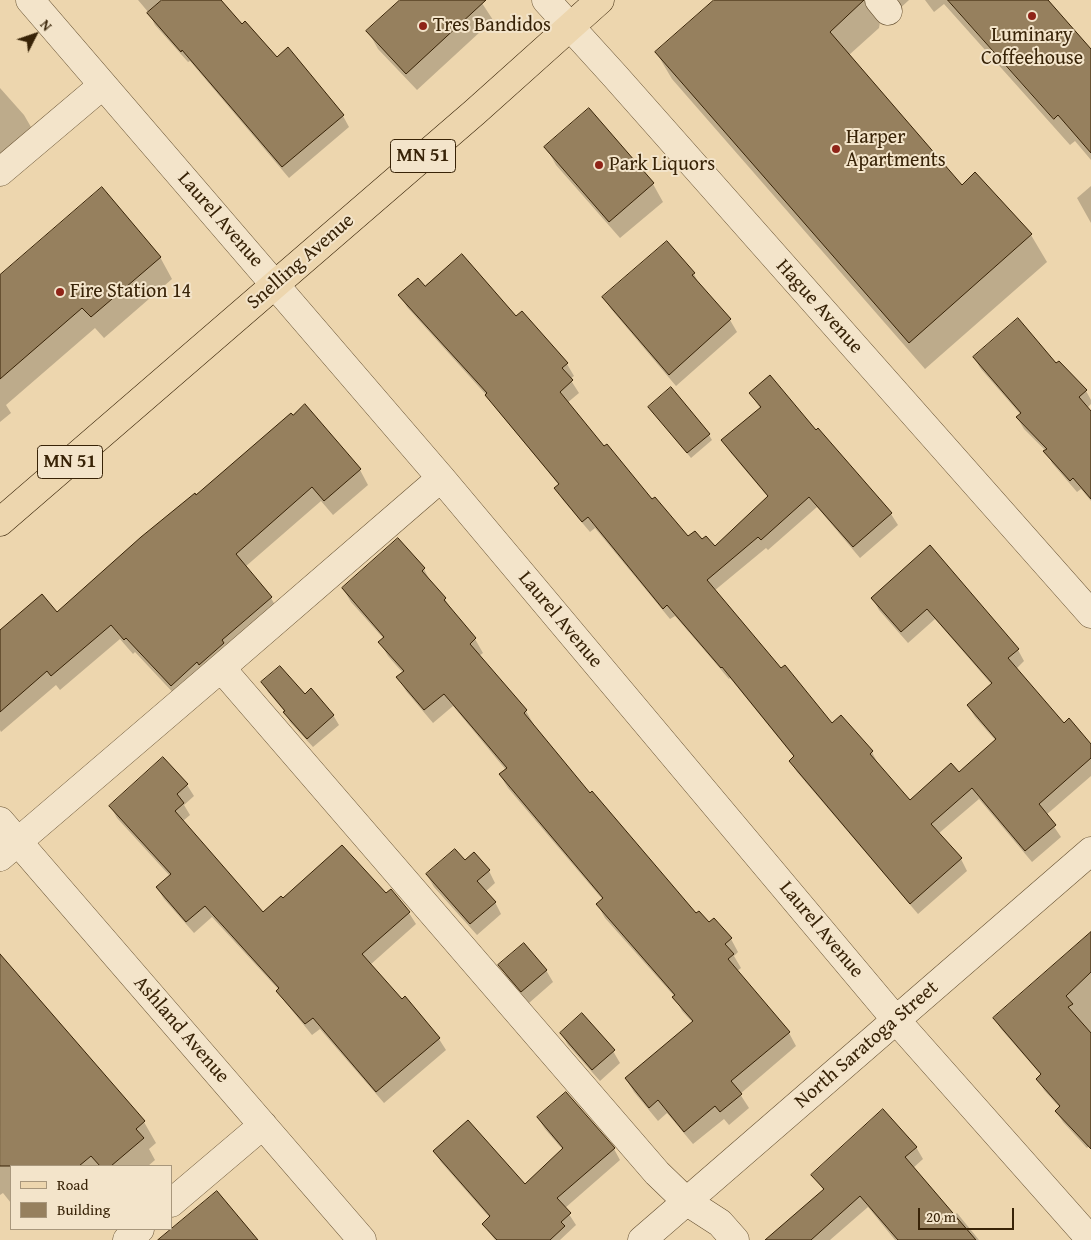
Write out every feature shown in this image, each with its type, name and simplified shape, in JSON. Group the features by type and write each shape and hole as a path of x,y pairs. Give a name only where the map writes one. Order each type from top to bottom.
{"main road":[{"name":"Snelling Avenue","path":"0,522 475,112 600,0"}],"street":[{"name":"Laurel Avenue","path":"30,0 441,478 896,1020 1091,1240"},
{"name":"Hague Avenue","path":"546,0 1091,614"},
{"path":"0,172 102,85"},
{"path":"9,849 441,478"},
{"path":"221,668 657,1173 686,1201 720,1223 735,1240"},
{"name":"Ashland Avenue","path":"0,821 9,849 263,1125 362,1240"},
{"name":"North Saratoga Street","path":"642,1240 1091,851"},
{"path":"172,1202 263,1125"},
{"path":"127,1240 139,1230"}],"building":[{"path":"162,0 221,0 242,24 245,21 277,57 288,47 344,115 282,167 182,50 181,52 147,13"},
{"path":"400,0 486,0 406,74 366,31"},
{"name":"Harper Apartments","path":"714,0 864,0 830,32 962,185 975,172 1032,234 909,343 655,52"},
{"path":"948,0 1048,0 1091,49 1091,153 1058,115 1054,119"},
{"name":"Park Liquors","path":"589,108 654,183 609,222 544,147"},
{"name":"Fire Station 14","path":"102,187 161,257 91,317 82,308 0,379 0,275"},
{"path":"667,241 695,273 692,275 731,319 669,375 602,297"},
{"path":"462,254 516,316 522,311 568,363 562,368 573,380 560,392 604,446 607,444 652,499 655,497 688,536 695,531 702,539 706,536 715,546 768,496 721,440 761,407 749,393 770,375 816,430 818,428 892,513 853,547 809,497 761,540 758,537 707,580 781,668 785,665 832,723 841,715 873,751 870,754 910,800 951,763 959,772 996,739 967,705 992,683 927,609 901,632 871,598 930,545 1019,649 1008,658 1064,723 1069,718 1091,744 1091,758 1039,804 1056,825 1025,851 972,788 931,824 962,858 910,904 789,761 794,756 722,667 667,605 663,609 588,517 582,522 554,488 559,484 485,395 487,393 398,295 418,278 425,286"},
{"path":"1018,318 1056,363 1059,361 1087,390 1079,397 1091,411 1091,499 1073,478 1070,481 1043,451 1047,449 1016,417 1021,413 973,357"},
{"path":"671,387 710,434 687,453 648,407"},
{"path":"305,404 361,469 324,501 312,487 236,554 272,597 222,640 224,643 199,665 197,662 171,686 126,638 124,640 111,625 51,676 47,671 0,712 0,630 42,594 57,612 141,537 195,493 196,495 291,413 293,415"},
{"path":"398,538 425,568 422,571 446,598 444,600 476,638 470,644 527,710 524,713 590,793 592,791 696,913 699,911 709,922 714,918 732,938 725,944 734,954 728,959 790,1032 731,1081 742,1094 720,1112 715,1106 684,1132 658,1100 649,1108 625,1078 693,1021 672,997 675,995 596,904 603,898 499,774 507,768 444,694 424,710 396,677 404,671 378,642 384,637 342,588"},
{"path":"280,666 305,694 311,688 334,715 307,739 283,712 285,711 261,682"},
{"path":"163,757 188,784 177,794 184,803 175,811 263,912 281,896 283,898 342,845 386,893 391,889 410,912 362,954 402,999 405,996 440,1038 376,1092 313,1018 305,1024 276,991 279,988 205,906 186,922 156,887 171,874 109,806"},
{"path":"455,849 465,860 474,852 490,870 477,881 496,902 470,924 426,874"},
{"path":"1091,932 1091,972 1066,996 1073,1004 1068,1007 1091,1033 1091,1149 1055,1111 1060,1106 1036,1079 1041,1074 993,1018"},
{"path":"524,943 547,970 521,992 498,965"},
{"path":"0,954 145,1121 136,1129 144,1138 112,1165 99,1165 91,1156 80,1165 0,1166"},
{"path":"582,1013 615,1050 592,1070 560,1033"},
{"path":"566,1092 615,1148 557,1198 571,1213 561,1222 565,1226 550,1240 497,1240 482,1224 490,1216 433,1151 468,1120 525,1184 563,1148 537,1117"},
{"path":"883,1109 917,1147 905,1157 976,1240 898,1240 860,1196 811,1240 765,1240 824,1189 811,1175"},
{"path":"217,1191 258,1240 158,1240"}],"place":[{"name":"Luminary Coffeehouse","path":"1032,16"},
{"name":"Tres Bandidos","path":"423,26"},
{"name":"Harper Apartments","path":"836,149"},
{"name":"Park Liquors","path":"599,165"},
{"name":"Fire Station 14","path":"60,292"}]}
